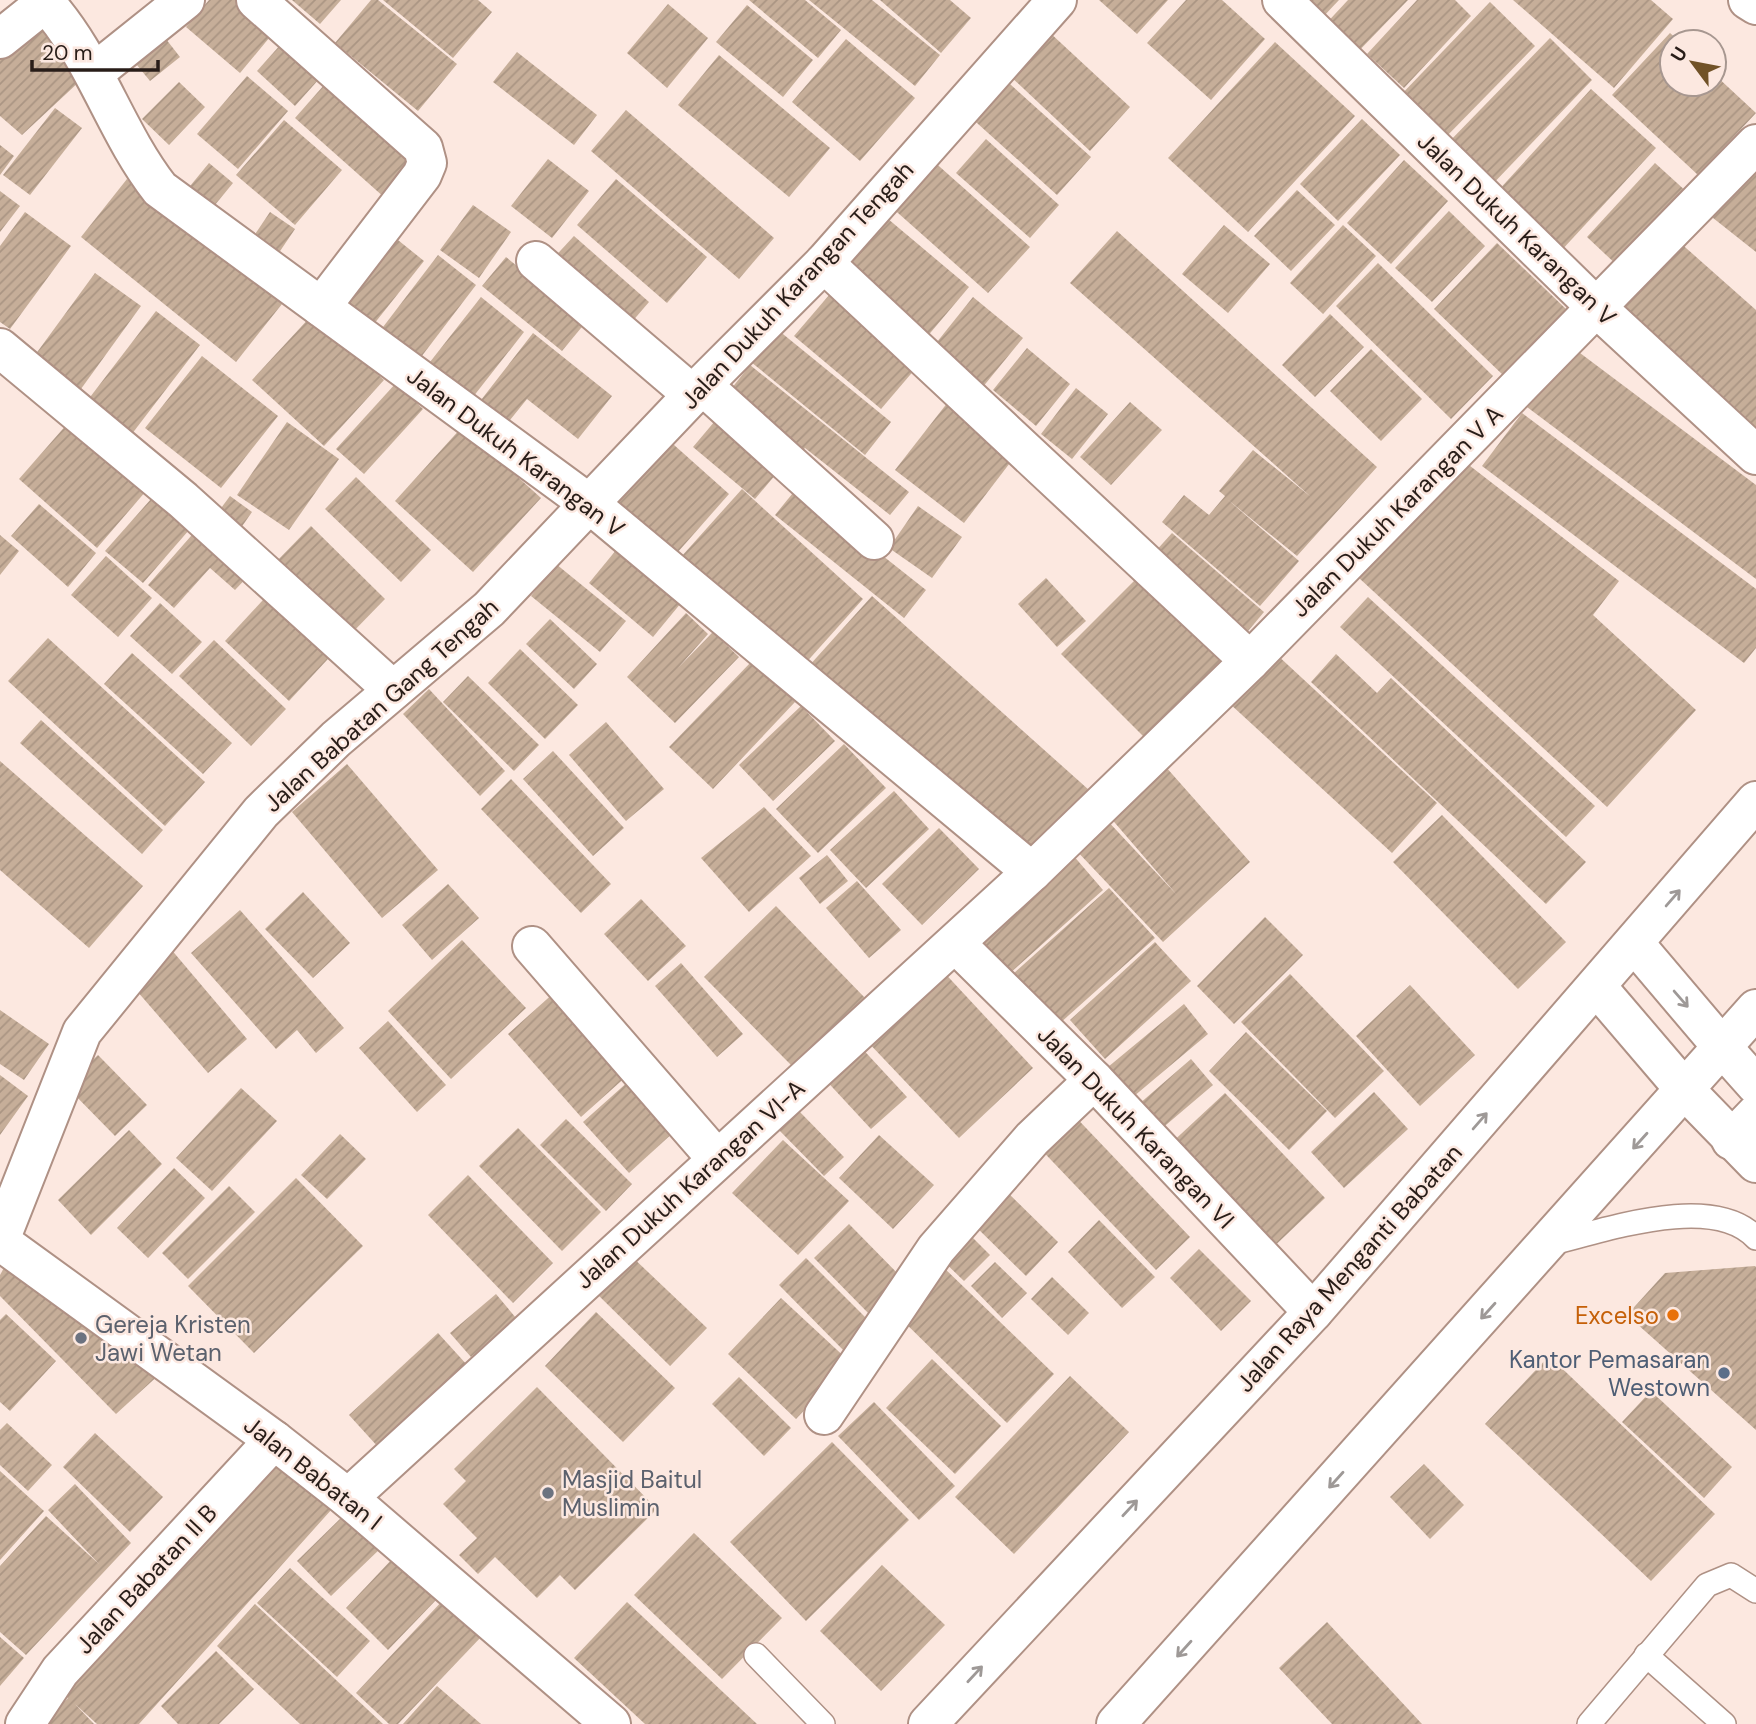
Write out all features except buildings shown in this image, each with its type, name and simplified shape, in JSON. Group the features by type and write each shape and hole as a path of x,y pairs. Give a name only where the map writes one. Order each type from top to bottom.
{"street":[{"path":"95,72 185,0"},
{"path":"256,0 423,148 427,163 422,175 321,307"},
{"name":"Jalan Dukuh Karangan V","path":"1282,0 1597,308 1756,455"},
{"path":"1748,0 1756,5"},
{"path":"0,39 44,1"},
{"name":"Jalan Dukuh Karangan V","path":"44,1 72,36 95,72 141,165 160,189 591,505 1032,872"},
{"name":"Jalan Dukuh Karangan Tengah","path":"591,505 698,390 824,263 1048,3"},
{"name":"Jalan Dukuh Karangan V A","path":"1032,872 1250,661 1756,144"},
{"path":"536,261 698,390 874,540"},
{"path":"824,263 1250,661"},
{"path":"0,348 183,500 393,690"},
{"name":"Jalan Babatan Gang Tengah","path":"0,1241 82,1032 261,812 393,690 489,610 591,505"},
{"name":"Jalan Raya Menganti Babatan","path":"928,1724 1313,1312 1610,1001 1756,801"},
{"name":"Jalan Dukuh Karangan VI-A","path":"348,1498 1032,872"},
{"name":"Jalan Dukuh Karangan VI","path":"956,944 1094,1080 1313,1312"},
{"path":"532,946 717,1159"},
{"path":"1645,956 1756,1085"},
{"path":"1610,1001 1676,1078 1748,1139"},
{"path":"1116,1724 1548,1244 1676,1078 1714,1038 1756,1009"},
{"path":"824,1416 936,1249 1032,1139 1094,1080"},
{"name":"Jalan Babatan I","path":"0,1241 274,1440 348,1498 611,1724"},
{"name":"Jalan Babatan II B","path":"25,1724 60,1671 274,1440"}],"lane":[{"path":"1548,1244 1672,1215 1709,1216 1749,1231 1756,1238"},
{"path":"1589,1724 1707,1586 1731,1575 1756,1591"},
{"path":"756,1655 823,1724"},
{"path":"1646,1655 1724,1724"}],"place":[{"name":"Excelso","path":"1673,1315"},
{"name":"Gereja Kristen Jawi Wetan","path":"81,1338"},
{"name":"Kantor Pemasaran Westown","path":"1724,1373"},
{"name":"Masjid Baitul Muslimin","path":"548,1493"}]}
